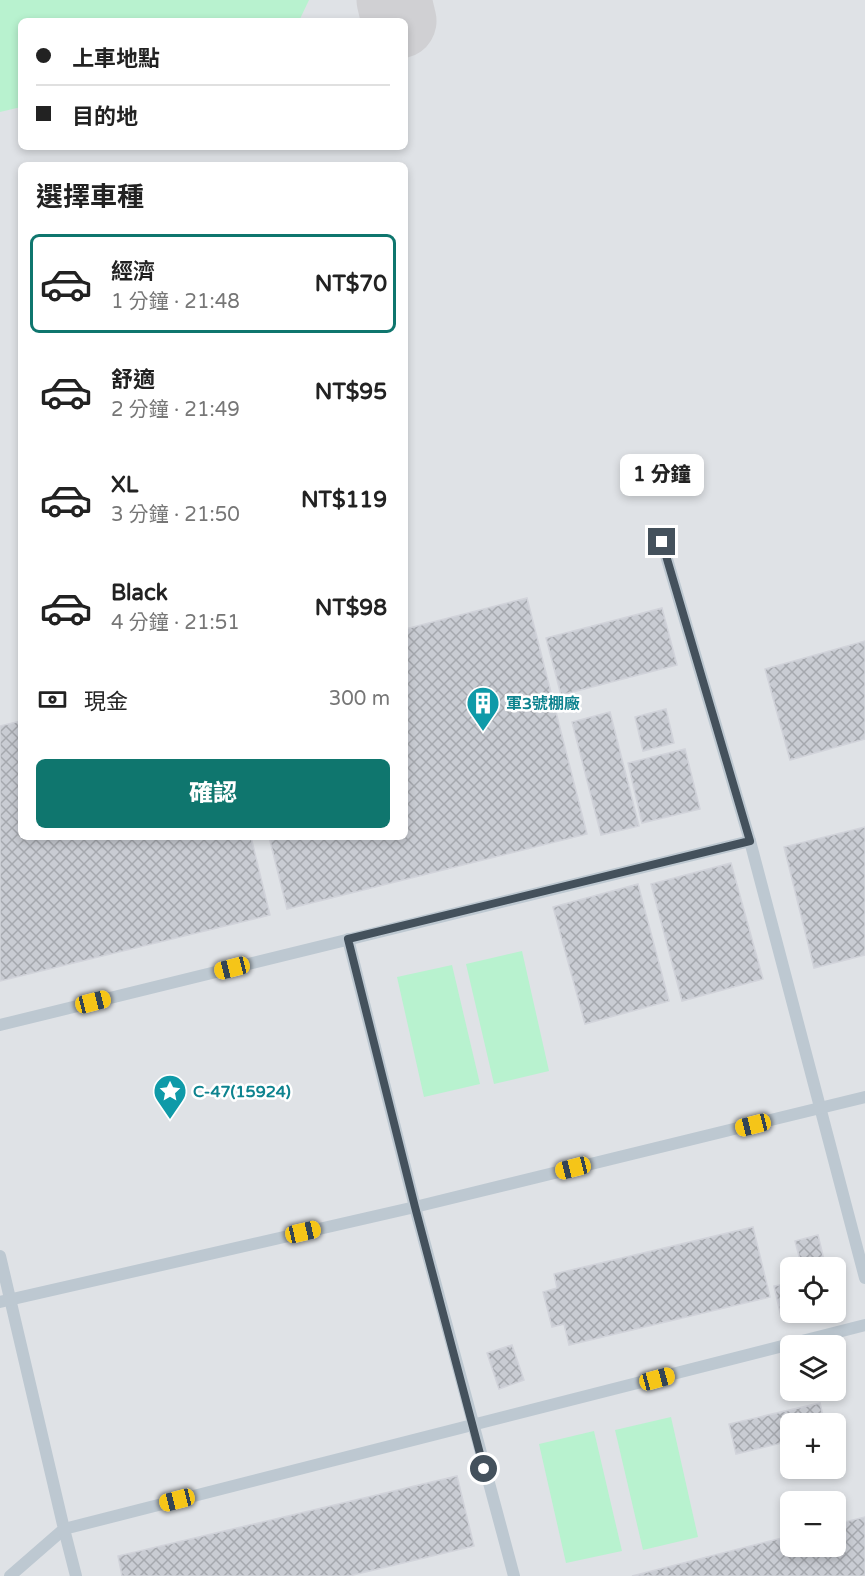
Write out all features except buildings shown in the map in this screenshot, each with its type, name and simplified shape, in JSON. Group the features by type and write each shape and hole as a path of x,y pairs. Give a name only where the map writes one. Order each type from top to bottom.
{"lane":[{"path":"662,542 750,841 865,1278"},
{"path":"0,1025 750,841"},
{"path":"348,939 472,1426 514,1576"},
{"path":"5,1300 415,1207 865,1096"},
{"path":"0,1256 5,1300 76,1576"},
{"path":"10,1576 64,1528 865,1326"}],"shaded area":[{"path":"0,0 865,0 865,1576 0,1576"}],"green space":[{"path":"0,0 309,0 300,18 18,18 18,108 0,112"},
{"path":"522,951 549,1071 494,1084 466,964"},
{"path":"452,965 480,1084 424,1097 397,977"},
{"path":"671,1417 698,1537 643,1550 615,1430"},
{"path":"594,1431 622,1551 566,1563 539,1444"}],"taxiway":[{"path":"394,0 398,18"}],"place":[{"name":"軍3號棚廠","path":"483,732"},
{"name":"C-47(15924)","path":"170,1120"}],"route":[{"path":"484,1469 348,939 750,841 662,542"}]}
